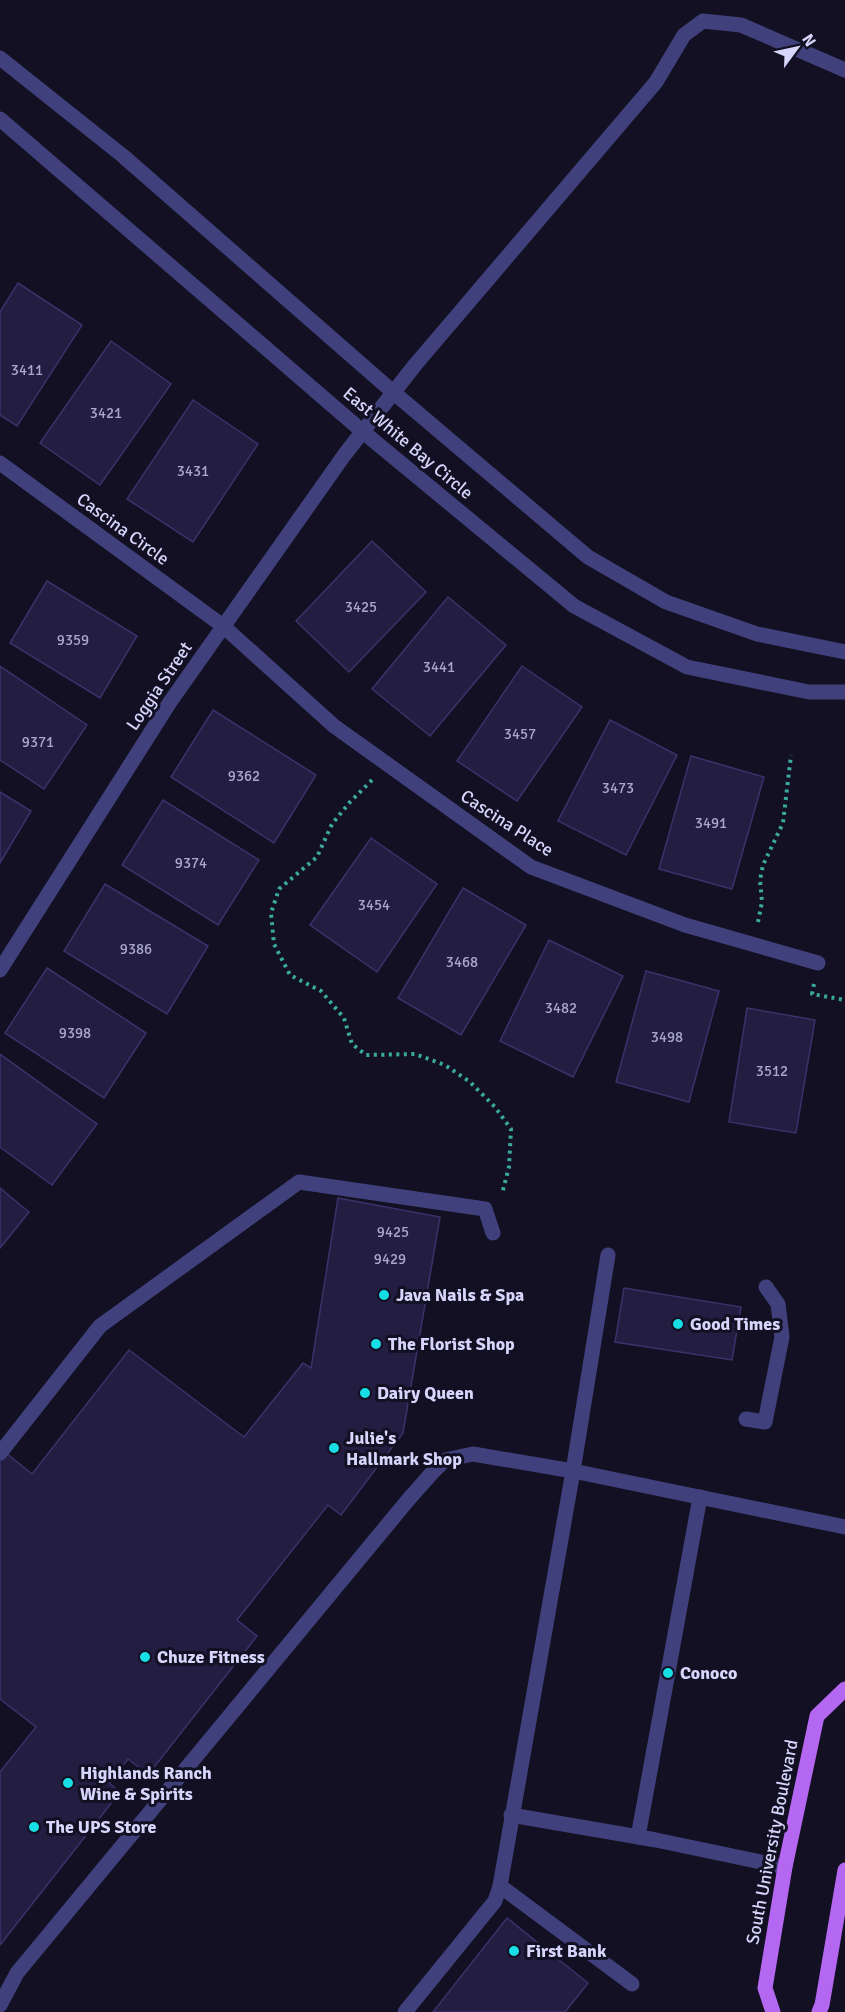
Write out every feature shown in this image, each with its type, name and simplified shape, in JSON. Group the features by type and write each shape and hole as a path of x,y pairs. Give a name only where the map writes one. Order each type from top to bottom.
{"main road":[{"name":"South University Boulevard","path":"773,2012 765,1988 785,1867 817,1716 845,1689"},
{"path":"819,2012 843,1898 845,1870"}],"street":[{"name":"Loggia Street","path":"0,969 170,702 362,431 656,82 684,35 703,21 741,25 845,70"},
{"path":"0,58 123,156 393,392 588,557 666,602 757,634 845,652"},
{"name":"East White Bay Circle","path":"0,119 362,431 574,606 687,667 809,692 845,692"},
{"name":"Cascina Circle","path":"0,463 223,626"},
{"name":"Cascina Place","path":"223,626 334,726 531,867 685,925 818,963"},
{"path":"0,1453 100,1326 299,1182 485,1209 492,1233"},
{"path":"405,2012 495,1901 500,1886 573,1471 608,1255"},
{"path":"746,1419 765,1422 782,1337 778,1304 766,1287"},
{"path":"0,2005 17,1973 445,1460 473,1454 573,1471 845,1527"},
{"path":"638,1838 700,1497"},
{"path":"511,1815 785,1867"},
{"path":"500,1886 632,1984"}],"path":[{"path":"752,944 762,902 760,880 763,865 783,823 791,755"},
{"path":"388,765 350,802 332,824 317,857 279,889 271,913 274,944 290,975 321,991 344,1018 352,1044 366,1055 415,1054 445,1065 470,1082 495,1107 511,1129 509,1167 502,1195 485,1209"},
{"path":"818,963 812,994 845,1000"}],"building":[{"path":"18,283 82,325 17,426 0,415 0,312"},
{"path":"111,341 171,384 100,485 40,443"},
{"path":"193,400 258,444 193,542 127,499"},
{"path":"372,541 426,592 349,672 296,621"},
{"path":"47,581 137,636 100,698 10,643"},
{"path":"448,597 506,645 430,736 372,689"},
{"path":"0,666 87,725 44,789 0,760"},
{"path":"522,666 582,707 517,801 457,761"},
{"path":"213,710 316,775 274,843 171,777"},
{"path":"610,720 677,755 626,855 558,821"},
{"path":"691,756 764,777 732,889 659,869"},
{"path":"0,792 31,811 0,863"},
{"path":"163,800 259,860 218,925 122,865"},
{"path":"371,838 437,884 377,972 310,925"},
{"path":"105,884 208,946 167,1014 64,951"},
{"path":"463,888 526,925 461,1035 398,998"},
{"path":"549,940 623,976 573,1077 500,1041"},
{"path":"47,968 146,1033 104,1098 5,1033"},
{"path":"646,971 719,991 689,1102 616,1082"},
{"path":"747,1008 815,1020 796,1133 729,1122"},
{"path":"0,1054 97,1124 52,1185 0,1147"},
{"path":"0,1188 29,1212 0,1248"},
{"path":"338,1198 440,1217 403,1433 341,1515 328,1505 237,1620 257,1636 148,1775 128,1759 109,1783 120,1792 0,1945 0,1772 36,1727 0,1699 0,1461 6,1453 32,1474 129,1350 244,1437 303,1363 311,1368"},
{"name":"Good Times","path":"624,1288 741,1307 732,1360 615,1342"},
{"name":"First Bank","path":"507,1918 588,1983 565,2012 433,2012"}],"place":[{"name":"Java Nails & Spa","path":"384,1295"},
{"name":"Good Times","path":"678,1324"},
{"name":"The Florist Shop","path":"376,1344"},
{"name":"Dairy Queen","path":"365,1393"},
{"name":"Julie's Hallmark Shop","path":"334,1448"},
{"name":"Chuze Fitness","path":"145,1657"},
{"name":"Conoco","path":"668,1673"},
{"name":"Highlands Ranch Wine & Spirits","path":"68,1783"},
{"name":"The UPS Store","path":"34,1827"},
{"name":"First Bank","path":"514,1951"}]}
